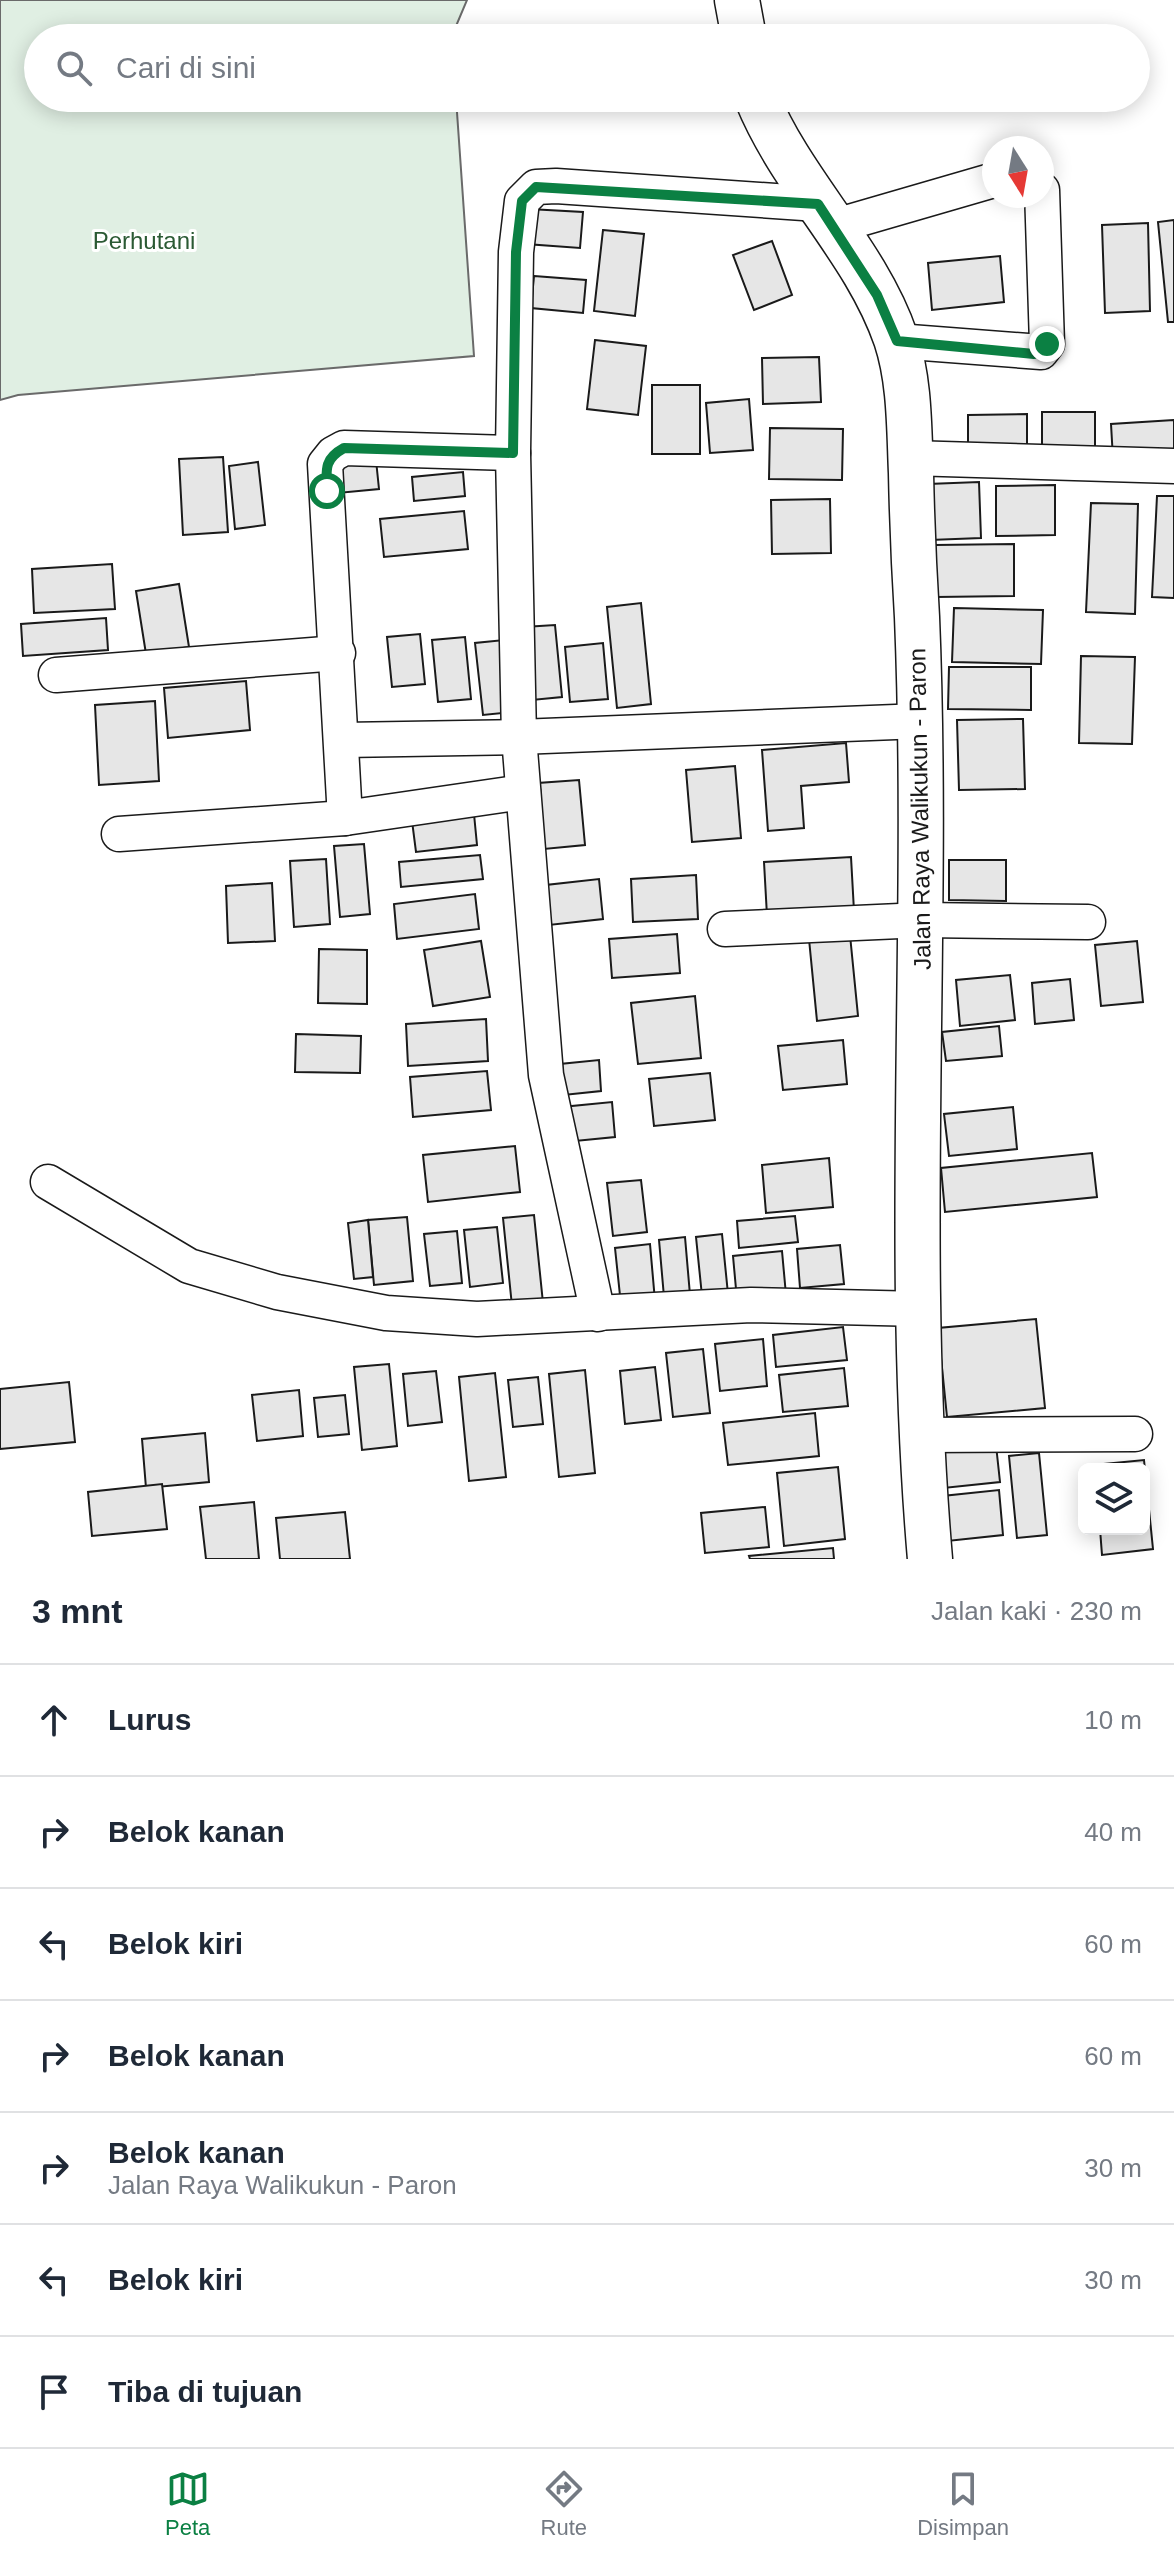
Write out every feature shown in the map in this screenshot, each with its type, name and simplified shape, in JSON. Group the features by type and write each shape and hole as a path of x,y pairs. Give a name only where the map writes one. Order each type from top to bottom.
{"main road":[{"path":"737,0 741,24"},
{"name":"Jalan Raya Walikukun - Paron","path":"763,112 772,135 877,295 897,341 909,410 921,721 918,1270 930,1559"}],"street":[{"path":"598,1314 546,1075 519,737 513,453 516,252 522,201 536,187 825,216 982,183"},
{"path":"897,341 1041,352 1047,344 1043,208"},
{"path":"345,818 343,740 325,464 333,454 344,448 513,453"},
{"path":"910,458 1174,466"},
{"path":"56,675 338,653"},
{"path":"343,740 519,737 921,721"},
{"path":"119,834 345,818 523,792"},
{"path":"725,929 922,920 1088,922"},
{"path":"48,1182 189,1266 277,1292 401,1314 477,1319 751,1305 921,1309"},
{"path":"923,1435 1135,1434"}],"green space":[{"name":"Perhutani","path":"0,0 467,0 457,24 24,24 24,112 457,112 474,356 18,395 0,400"}],"building":[{"path":"529,209 583,212 580,248 526,244"},
{"path":"1174,220 1174,322 1168,322 1158,222"},
{"path":"1148,223 1150,311 1105,313 1102,225"},
{"path":"603,230 644,234 635,316 594,311"},
{"path":"772,241 792,295 754,310 733,255"},
{"path":"1000,256 1004,302 932,310 928,263"},
{"path":"534,276 586,280 583,313 531,308"},
{"path":"595,340 646,346 638,415 587,409"},
{"path":"819,357 821,402 763,404 762,358"},
{"path":"652,385 700,385 700,454 652,454"},
{"path":"749,399 753,450 710,453 706,403"},
{"path":"1042,412 1095,412 1095,452 1042,453"},
{"path":"1027,414 1027,451 968,451 968,415"},
{"path":"1174,420 1174,455 1113,459 1111,424"},
{"path":"770,428 843,429 842,480 769,479"},
{"path":"223,457 228,532 183,535 179,459"},
{"path":"376,460 379,489 338,493 335,464"},
{"path":"258,462 265,525 235,529 229,466"},
{"path":"463,472 465,496 414,501 412,477"},
{"path":"979,482 981,538 930,540 928,484"},
{"path":"1055,485 1055,535 996,536 996,486"},
{"path":"1157,496 1174,496 1174,598 1152,597"},
{"path":"830,499 831,553 772,554 771,500"},
{"path":"1091,503 1138,504 1135,614 1086,612"},
{"path":"464,511 468,549 384,557 380,519"},
{"path":"1014,544 1014,596 936,597 935,545"},
{"path":"112,564 115,609 34,613 32,569"},
{"path":"179,584 189,647 146,654 136,591"},
{"path":"641,603 651,704 617,708 607,607"},
{"path":"954,608 1043,610 1041,664 952,662"},
{"path":"106,618 108,650 23,656 21,624"},
{"path":"555,625 562,697 532,700 524,627"},
{"path":"420,634 425,684 392,687 387,637"},
{"path":"465,637 471,699 438,702 432,640"},
{"path":"504,640 512,712 483,715 475,643"},
{"path":"603,643 608,699 570,702 565,647"},
{"path":"1081,656 1135,657 1132,744 1079,743"},
{"path":"949,667 1031,667 1031,710 948,709"},
{"path":"246,681 250,730 168,738 164,688"},
{"path":"155,701 159,781 99,785 95,705"},
{"path":"1023,719 1025,789 959,790 957,720"},
{"path":"846,743 849,782 801,786 804,828 768,831 762,750"},
{"path":"735,766 741,838 692,842 686,770"},
{"path":"579,780 585,845 544,849 538,783"},
{"path":"474,814 477,845 416,852 412,821"},
{"path":"364,844 370,914 340,917 334,846"},
{"path":"480,855 483,879 401,887 399,862"},
{"path":"851,857 854,911 767,916 764,862"},
{"path":"326,859 330,924 294,927 290,861"},
{"path":"949,860 1006,860 1006,901 949,900"},
{"path":"696,875 698,919 633,922 631,879"},
{"path":"599,879 603,919 549,925 546,885"},
{"path":"272,883 275,941 228,943 226,886"},
{"path":"475,894 479,929 397,939 394,904"},
{"path":"677,934 680,973 612,978 609,939"},
{"path":"850,935 858,1016 817,1021 809,939"},
{"path":"481,941 490,997 433,1006 424,950"},
{"path":"1137,941 1143,1002 1101,1006 1095,945"},
{"path":"319,949 367,950 367,1004 318,1003"},
{"path":"1010,975 1015,1020 960,1026 956,980"},
{"path":"1070,979 1074,1020 1035,1024 1032,983"},
{"path":"695,996 701,1058 638,1064 631,1003"},
{"path":"486,1019 488,1061 408,1066 406,1024"},
{"path":"999,1026 1002,1056 946,1061 942,1032"},
{"path":"296,1034 361,1036 360,1073 295,1072"},
{"path":"843,1040 847,1084 783,1090 778,1046"},
{"path":"599,1060 601,1091 554,1096 550,1065"},
{"path":"487,1071 491,1110 413,1117 410,1077"},
{"path":"710,1073 715,1120 654,1126 649,1079"},
{"path":"612,1102 615,1137 565,1142 562,1107"},
{"path":"1013,1107 1017,1149 949,1156 944,1114"},
{"path":"515,1146 520,1192 428,1202 423,1155"},
{"path":"1092,1153 1097,1197 945,1212 941,1168"},
{"path":"829,1158 833,1207 766,1213 762,1165"},
{"path":"641,1180 647,1232 613,1236 607,1183"},
{"path":"534,1215 543,1303 512,1306 503,1218"},
{"path":"795,1216 798,1242 739,1248 737,1221"},
{"path":"407,1217 413,1281 374,1285 368,1220"},
{"path":"368,1220 373,1277 354,1279 348,1223"},
{"path":"497,1227 503,1283 470,1287 464,1230"},
{"path":"457,1231 462,1283 430,1286 424,1234"},
{"path":"722,1234 728,1294 702,1296 696,1237"},
{"path":"685,1237 690,1295 664,1297 659,1240"},
{"path":"650,1244 655,1301 621,1305 615,1248"},
{"path":"840,1245 844,1284 800,1288 797,1249"},
{"path":"782,1251 786,1295 737,1300 733,1256"},
{"path":"1036,1319 1045,1408 947,1417 938,1328"},
{"path":"843,1327 847,1360 776,1367 773,1335"},
{"path":"763,1339 767,1386 720,1391 715,1344"},
{"path":"703,1349 710,1413 673,1417 666,1353"},
{"path":"389,1364 397,1446 362,1450 354,1367"},
{"path":"655,1367 661,1420 625,1424 620,1371"},
{"path":"844,1368 848,1406 783,1412 779,1375"},
{"path":"585,1370 595,1473 559,1477 549,1374"},
{"path":"436,1371 442,1422 408,1426 403,1374"},
{"path":"495,1373 506,1477 469,1481 459,1377"},
{"path":"538,1377 543,1424 513,1427 508,1380"},
{"path":"69,1382 75,1442 0,1449 0,1389"},
{"path":"299,1390 303,1436 257,1441 252,1395"},
{"path":"345,1395 349,1434 318,1437 314,1398"},
{"path":"815,1413 819,1456 728,1465 723,1423"},
{"path":"205,1433 209,1482 146,1488 142,1439"},
{"path":"996,1445 1000,1482 934,1489 930,1452"},
{"path":"1039,1453 1047,1535 1017,1538 1009,1456"},
{"path":"1144,1460 1144,1463 1114,1463"},
{"path":"838,1467 845,1539 784,1546 777,1473"},
{"path":"162,1484 167,1529 92,1536 88,1492"},
{"path":"999,1490 1003,1535 938,1542 933,1497"},
{"path":"254,1502 259,1559 206,1559 200,1507"},
{"path":"765,1507 769,1547 705,1553 701,1513"},
{"path":"345,1512 350,1559 280,1559 276,1518"},
{"path":"1150,1519 1153,1549 1102,1555 1100,1535 1150,1535"},
{"path":"833,1548 834,1559 750,1559 749,1556"}],"route":[{"path":"327,491 325,464 333,454 344,448 513,453 516,252 522,201 536,187 818,204 877,295 897,341 1034,354 1041,352 1047,344"}]}
